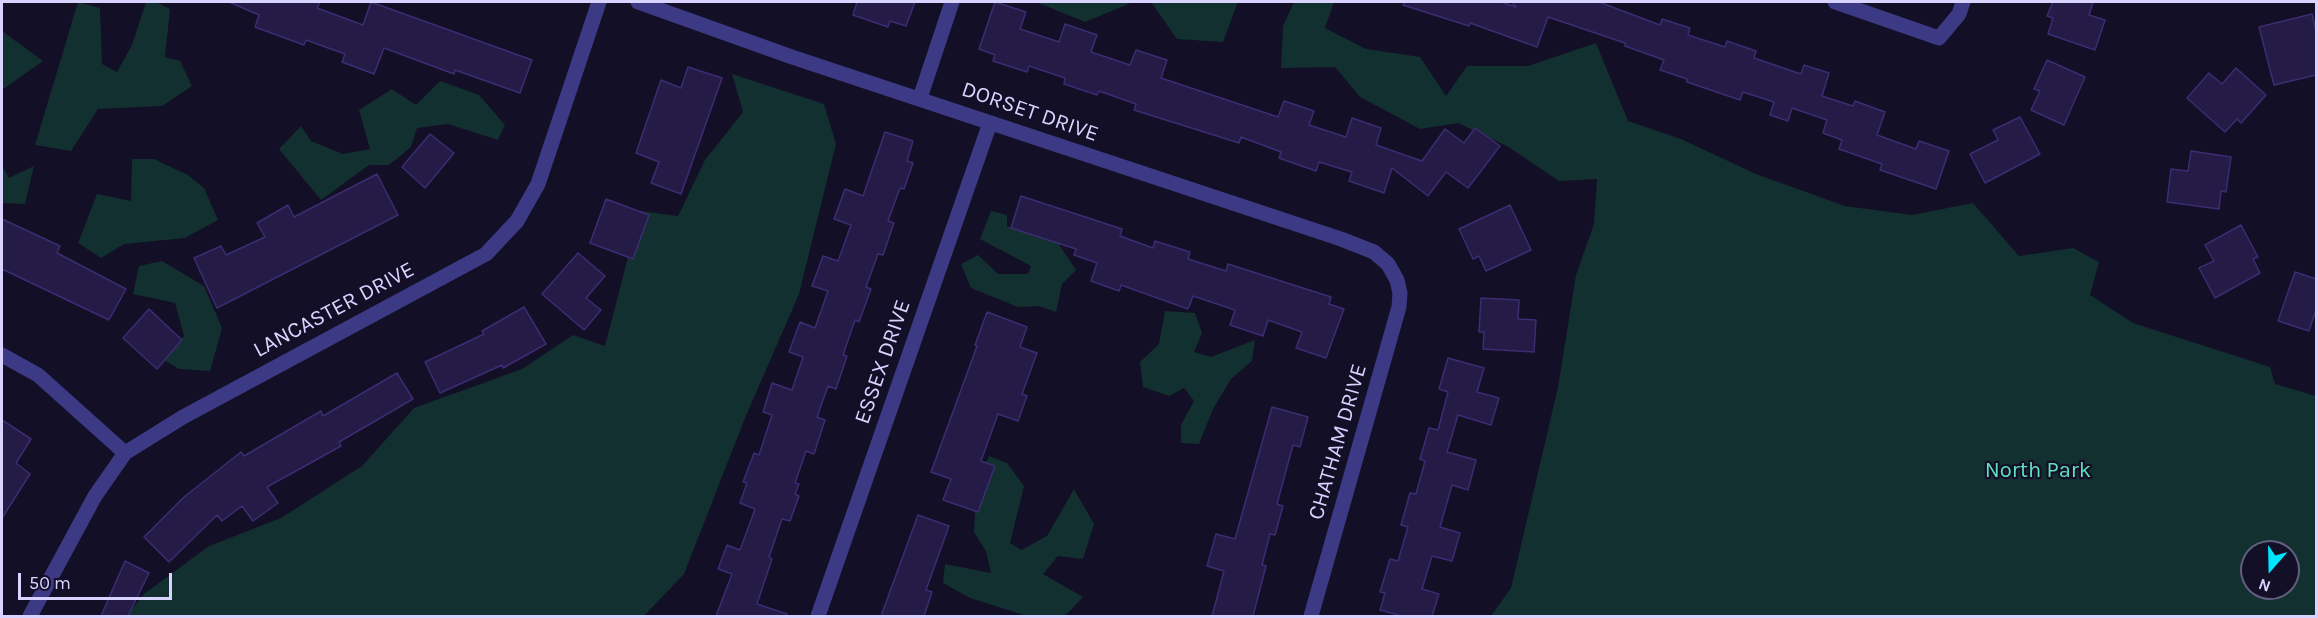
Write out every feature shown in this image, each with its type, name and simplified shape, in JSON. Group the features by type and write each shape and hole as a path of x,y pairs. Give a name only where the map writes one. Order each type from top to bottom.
{"street":[{"name":"LANCASTER DRIVE","path":"30,616 95,496 125,453 183,417 486,254 517,221 538,184 599,2"},
{"name":"DORSET DRIVE","path":"638,2 792,57 1374,252 1388,264 1397,280"},
{"path":"920,98 952,2"},
{"path":"1834,2 1939,38 1959,14 1963,2"},
{"name":"ESSEX DRIVE","path":"818,616 990,123"},
{"name":"CHATHAM DRIVE","path":"1311,616 1392,338 1401,293 1397,280"},
{"path":"2,355 38,375 125,453"}],"green space":[{"path":"78,2 100,8 102,64 117,72 132,45 146,2 156,2 170,9 165,57 180,61 192,86 162,106 98,109 71,151 35,145"},
{"path":"1036,2 1133,2 1085,22"},
{"path":"1151,2 1238,2 1223,42 1177,39"},
{"name":"North Park","path":"1294,2 1334,2 1325,28 1366,49 1420,57 1446,96 1467,66 1528,66 1596,43 1628,121 1681,139 1756,174 1845,206 1912,215 1973,203 2019,256 2073,248 2099,262 2090,295 2133,323 2270,367 2275,384 2316,396 2316,616 1491,616 1511,588 1558,387 1576,275 1594,224 1597,179 1559,181 1507,146 1458,123 1420,129 1360,97 1335,67 1281,68 1283,26"},
{"path":"2,31 43,61 2,90"},
{"path":"732,74 824,104 836,144 799,294 745,418 684,574 644,616 127,616 144,594 209,546 281,518 362,466 414,408 522,369 573,335 605,346 640,211 678,216 705,160 743,112"},
{"path":"440,81 479,95 505,125 498,140 448,124 417,128 411,147 389,165 369,165 321,200 279,149 301,126 311,141 343,154 370,149 359,110 392,89 416,105"},
{"path":"132,159 154,159 188,175 204,188 218,220 185,238 124,244 101,258 78,243 97,194 131,201"},
{"path":"2,166 9,178 34,166 25,204 2,203"},
{"path":"991,211 1007,215 1007,226 1058,243 1076,270 1062,284 1056,312 1039,306 1018,307 971,288 961,264 978,255 998,274 1028,274 1031,266 980,239"},
{"path":"162,261 204,286 222,328 210,371 179,369 164,360 184,336 175,303 133,294 139,266"},
{"path":"1165,311 1195,313 1202,333 1194,352 1211,357 1255,340 1252,361 1231,379 1213,409 1199,444 1181,443 1181,425 1194,401 1184,388 1169,396 1143,387 1140,362 1159,344"},
{"path":"989,456 1007,463 1024,486 1010,543 1021,550 1047,536 1074,489 1094,524 1083,559 1058,556 1043,574 1083,597 1065,616 1027,616 970,598 943,583 945,564 991,573 986,551 974,532 976,488"}],"building":[{"path":"229,2 320,2 317,8 363,25 371,2 532,60 520,93 455,70 454,74 384,48 374,74 342,62 345,54 306,40 304,45 255,27 259,15"},
{"path":"857,2 915,2 906,26 890,21 888,27 853,15"},
{"path":"995,2 1026,12 1020,29 1059,42 1065,24 1097,35 1091,52 1130,65 1136,50 1167,60 1161,78 1278,117 1284,101 1314,111 1309,125 1346,137 1352,118 1381,128 1376,145 1422,161 1445,129 1464,143 1475,128 1500,146 1468,188 1446,172 1428,196 1392,168 1384,193 1349,181 1352,172 1319,162 1316,171 1279,158 1281,152 1241,137 1239,143 1134,110 1136,104 1099,91 1097,95 1064,84 1065,78 1029,66 1027,72 993,61 995,55 979,49"},
{"path":"1404,2 1501,2 1516,7 1512,2 1599,2 1660,25 1662,19 1690,28 1688,35 1725,47 1727,41 1756,51 1754,58 1801,74 1804,65 1829,73 1822,96 1853,106 1855,101 1885,112 1877,135 1916,149 1919,141 1949,151 1936,189 1880,170 1882,164 1839,149 1842,140 1823,133 1827,120 1792,108 1788,121 1770,115 1774,102 1743,92 1740,100 1687,82 1687,79 1660,70 1664,60 1625,46 1625,43 1548,17 1537,47 1470,23 1469,26 1403,5"},
{"path":"2053,2 2093,2 2089,15 2105,20 2095,50 2048,34 2053,18 2047,16"},
{"path":"2312,14 2316,31 2316,75 2274,85 2259,27"},
{"path":"2047,60 2085,77 2064,125 2031,110 2040,91 2034,89"},
{"path":"688,67 722,78 681,194 651,183 659,162 636,153 661,80 681,88"},
{"path":"2236,68 2266,95 2241,123 2237,119 2225,132 2187,98 2209,73 2222,84"},
{"path":"2020,117 2040,154 1985,183 1970,154 1998,140 1993,130"},
{"path":"885,132 913,141 907,161 913,163 904,189 900,188 888,221 894,223 883,255 878,254 866,287 871,289 859,322 855,320 843,355 847,356 836,389 828,386 817,417 825,420 814,454 806,451 795,483 799,484 795,494 799,496 790,521 782,519 769,557 772,559 757,604 787,614 786,616 716,616 732,574 718,569 727,545 740,550 755,509 740,503 747,483 743,482 754,453 759,455 772,415 763,412 772,383 792,390 803,357 789,352 800,322 815,328 828,291 812,286 823,256 838,261 851,225 834,219 845,189 863,196"},
{"path":"430,134 454,153 425,188 402,167"},
{"path":"2191,151 2231,157 2226,192 2221,191 2219,209 2167,202 2171,169 2188,171"},
{"path":"377,174 398,215 217,308 194,258 221,246 226,255 265,237 257,223 288,205 294,217"},
{"path":"1021,196 1122,229 1120,236 1153,248 1155,241 1190,252 1188,259 1226,271 1228,264 1331,297 1329,304 1344,309 1326,358 1296,348 1302,332 1268,320 1263,336 1230,325 1235,310 1193,296 1188,309 1121,285 1119,291 1091,281 1097,263 1074,255 1076,249 1011,228"},
{"path":"606,199 649,215 633,259 590,243"},
{"path":"1510,205 1531,250 1486,271 1479,256 1473,259 1459,229"},
{"path":"2,219 60,246 57,253 126,289 109,320 2,269"},
{"path":"2241,225 2258,257 2253,259 2260,273 2215,298 2199,268 2214,261 2205,245"},
{"path":"578,253 605,276 586,298 601,310 584,330 542,294"},
{"path":"2295,272 2316,279 2316,310 2309,331 2278,321"},
{"path":"1481,298 1519,300 1518,319 1536,320 1534,352 1483,349 1484,332 1479,332"},
{"path":"524,307 546,344 503,368 502,365 440,393 425,362 484,334 482,331"},
{"path":"149,309 182,340 157,369 123,338"},
{"path":"987,312 1027,327 1020,347 1037,353 1022,394 1027,396 1018,421 998,414 981,461 995,466 978,512 943,500 951,479 931,472"},
{"path":"1448,358 1484,368 1477,392 1499,398 1491,425 1458,415 1447,452 1476,460 1468,490 1452,485 1440,527 1460,533 1452,561 1432,556 1422,589 1439,594 1432,616 1402,616 1380,610 1385,593 1380,592 1390,559 1398,561 1408,527 1401,525 1410,493 1416,494 1425,461 1420,459 1429,428 1438,430 1448,392 1439,389"},
{"path":"397,373 413,399 339,442 341,446 267,487 278,503 253,521 242,506 222,521 217,515 169,562 144,537 184,497 241,452 244,456 321,411 323,416"},
{"path":"1272,407 1308,417 1300,447 1293,445 1277,504 1283,506 1275,535 1270,534 1262,565 1266,566 1253,616 1212,616 1224,571 1207,566 1216,534 1235,539"},
{"path":"2,420 31,439 16,463 30,474 2,518"},
{"path":"918,515 949,526 926,590 932,592 924,616 881,616"},
{"path":"125,561 149,573 128,616 101,616"}]}
